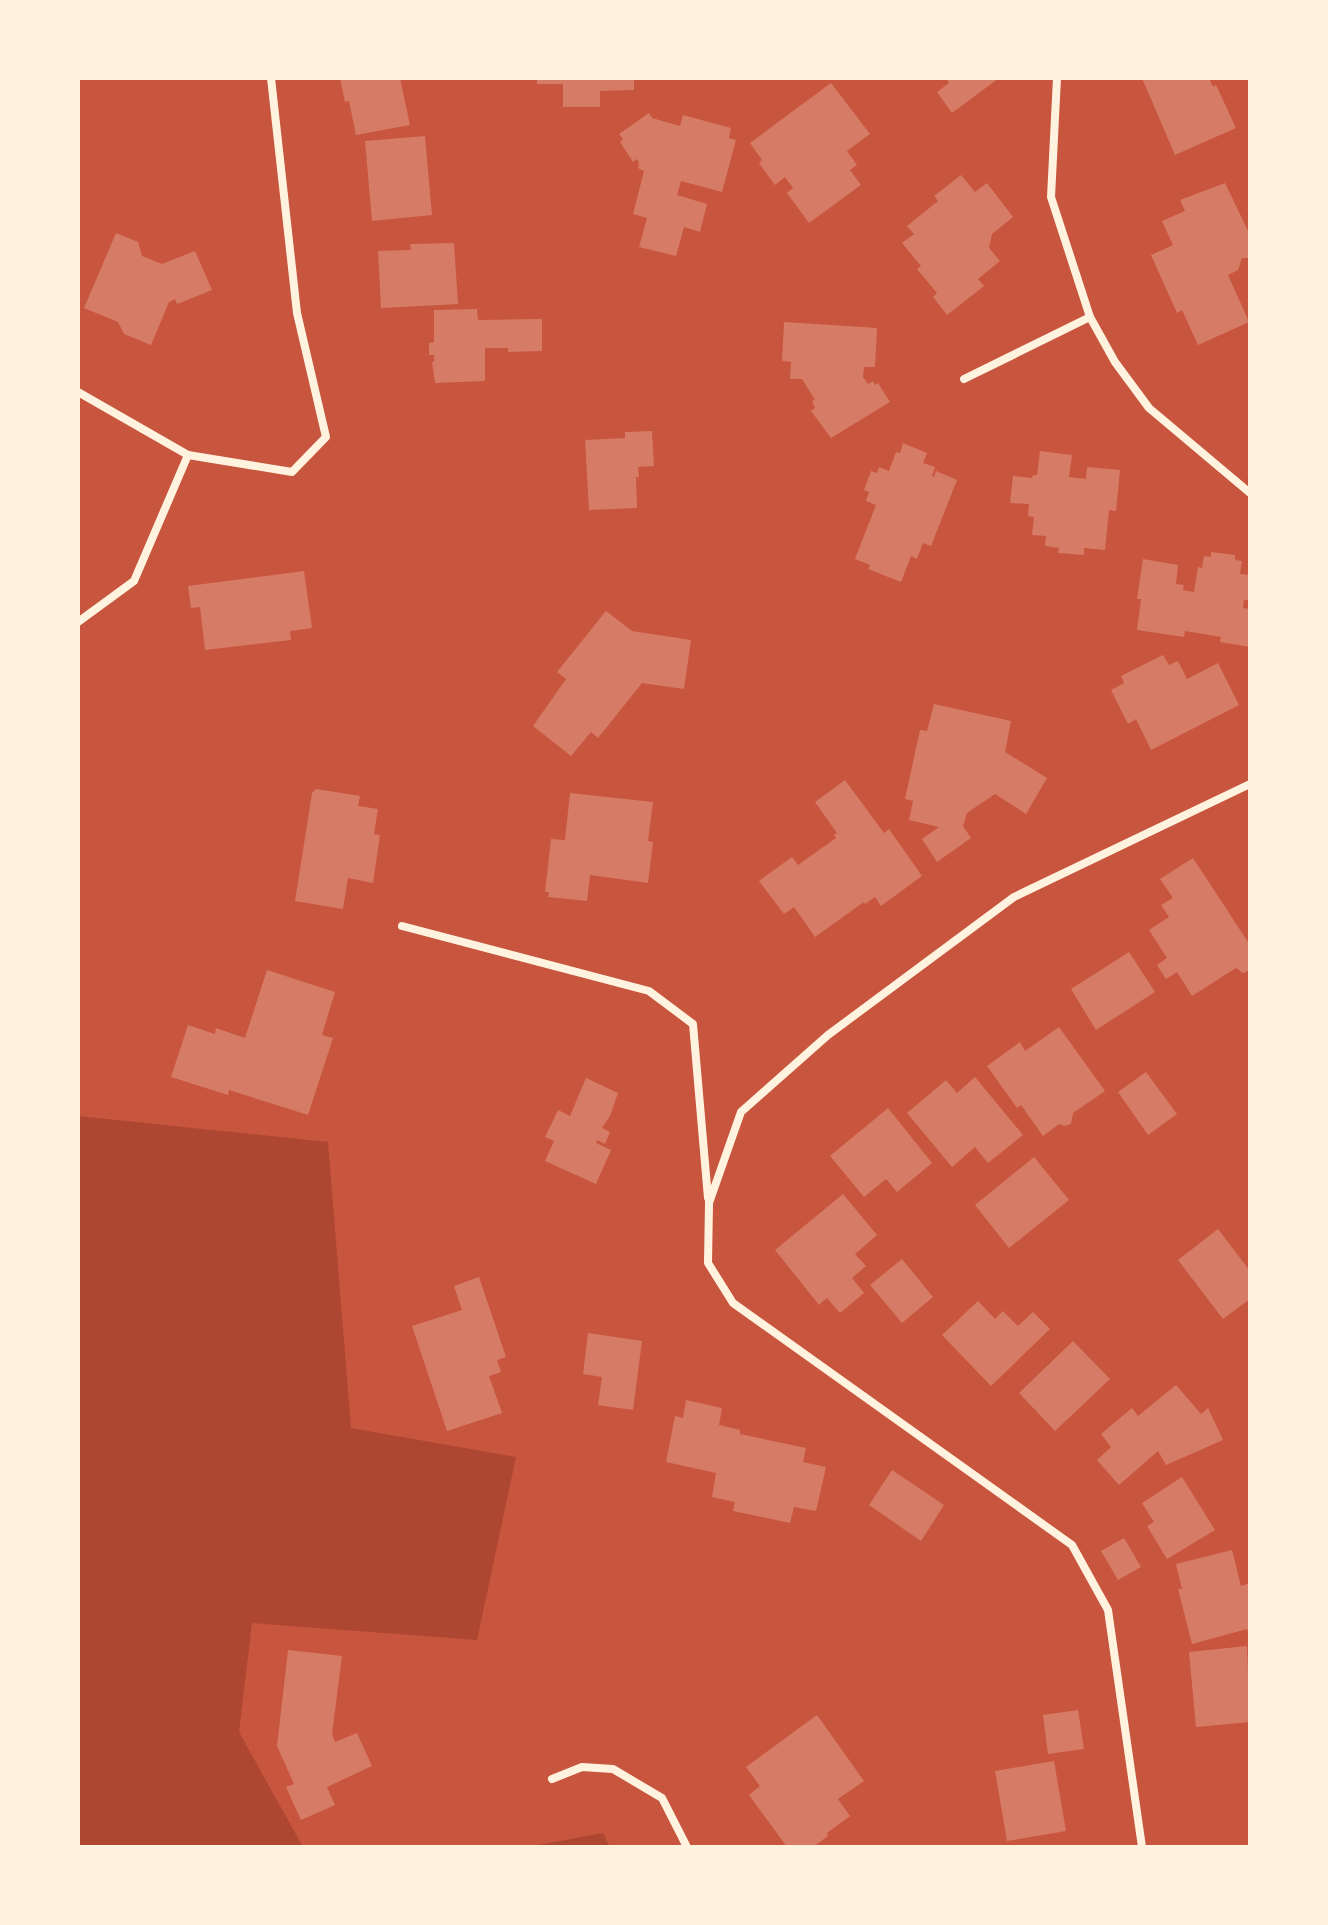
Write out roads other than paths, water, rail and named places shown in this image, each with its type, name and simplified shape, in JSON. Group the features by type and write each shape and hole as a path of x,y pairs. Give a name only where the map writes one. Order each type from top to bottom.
{"street":[{"path":"78,392 188,455 292,472 326,437 297,313 271,78"},
{"path":"1057,78 1051,197 1090,317 1115,362 1149,408 1250,493"},
{"path":"964,379 1090,317"},
{"path":"78,622 134,581 188,455"},
{"path":"709,1203 741,1112 828,1035 1014,897 1250,784"},
{"path":"402,926 649,991 693,1024 709,1203 708,1263 733,1303 1072,1545 1108,1610 1142,1847"},
{"path":"552,1779 582,1767 613,1769 662,1798 687,1847"}]}
